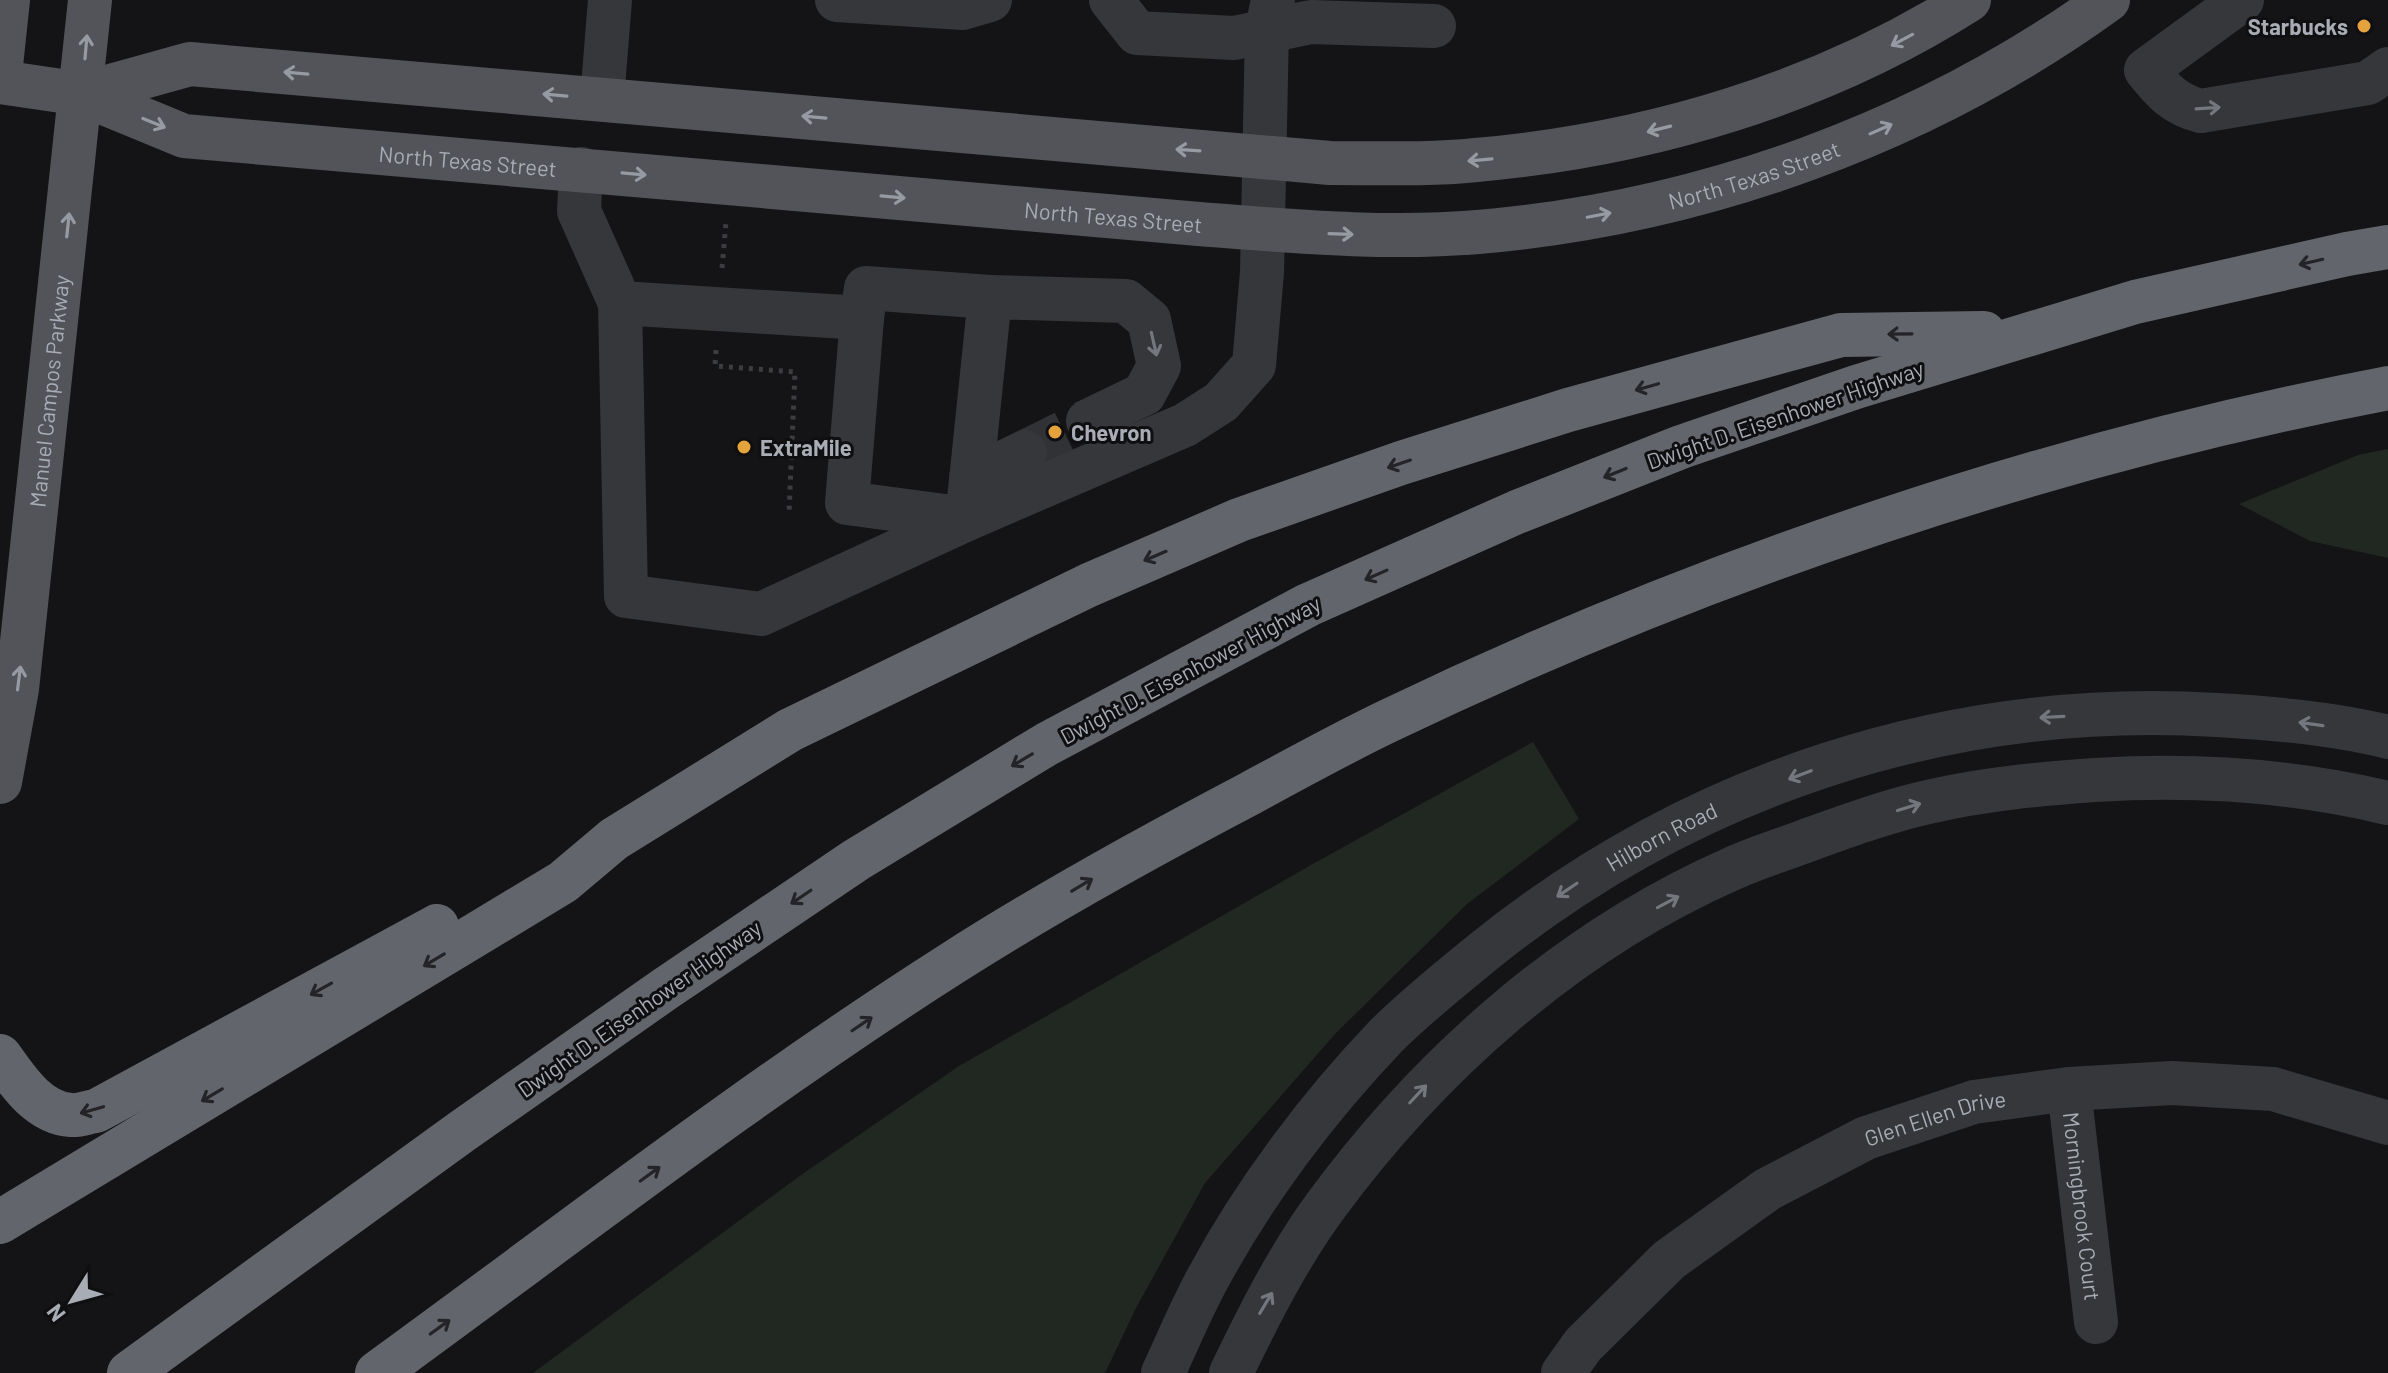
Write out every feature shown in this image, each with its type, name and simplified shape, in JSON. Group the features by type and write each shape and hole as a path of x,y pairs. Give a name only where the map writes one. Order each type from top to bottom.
{"highway":[{"name":"Dwight D. Eisenhower Highway","path":"129,1373 461,1132 856,860 1047,744 1308,605 1517,512 1681,447 1856,387 2135,302 2388,247"},
{"path":"0,1222 563,882 614,839 790,730 1089,585 1239,520 1401,463 1568,410 1841,335 2034,332"},
{"path":"377,1373 762,1091 951,964 1130,856 1386,722 1569,639 1903,515 2053,468 2169,437 2388,388"},
{"path":"0,1056 24,1090 50,1109 72,1115 96,1111 556,861 614,839"}],"main road":[{"path":"0,75 8,0"},
{"name":"Manuel Campos Parkway","path":"0,782 17,689 90,0"},
{"name":"North Texas Street","path":"82,94 190,64 1330,163 1475,161 1557,151 1629,137 1783,93 1899,42 1969,0"},
{"name":"North Texas Street","path":"0,82 82,94 184,136 1263,229 1394,235 1477,232 1562,222 1638,208 1811,157 1932,106 2041,45 2108,0"}],"street":[{"path":"602,99 610,0"},
{"path":"837,0 963,8 990,0"},
{"path":"2242,0 2146,70 2164,93 2186,107 2201,111 2368,83 2388,69"},
{"path":"581,169 579,211 620,303 626,596 761,614 969,499 1185,425 1221,402 1254,365 1263,229 1270,15"},
{"path":"1124,16 1234,38 1270,15 1311,22 1434,26"},
{"path":"1025,452 969,499 847,503 866,288 990,297 1126,301 1149,320 1159,366 1144,394 1088,421"},
{"path":"969,499 990,297"},
{"path":"620,303 862,318"},
{"name":"Hilborn Road","path":"1163,1373 1208,1277 1279,1164 1388,1035 1450,978 1523,919 1601,867 1703,812 1823,766 1911,739 2028,719 2159,711 2260,717 2388,737"},
{"path":"1231,1373 1259,1313 1322,1211 1377,1140 1434,1077 1488,1027 1558,970 1635,919 1729,869 1913,806 2022,785 2164,776 2235,780 2347,793 2388,803"},
{"name":"Glen Ellen Drive","path":"1563,1373 1583,1345 1669,1260 1768,1189 1866,1138 1974,1102 2069,1089 2172,1083 2273,1089 2388,1123"},
{"name":"Morningbrook Court","path":"2069,1089 2096,1322"}],"path":[{"path":"726,216 715,366 795,372 789,514"}],"shaded area":[{"path":"2388,449 2388,558 2310,541 2239,504 2358,455"},
{"path":"1533,742 1579,819 1467,904 1335,1034 1205,1183 1136,1308 1105,1373 533,1373 801,1175 959,1066"}],"tunnel":[{"path":"1025,452 1088,421"}],"place":[{"name":"Starbucks","path":"2364,26"},
{"name":"Chevron","path":"1055,432"},
{"name":"ExtraMile","path":"744,447"}]}
